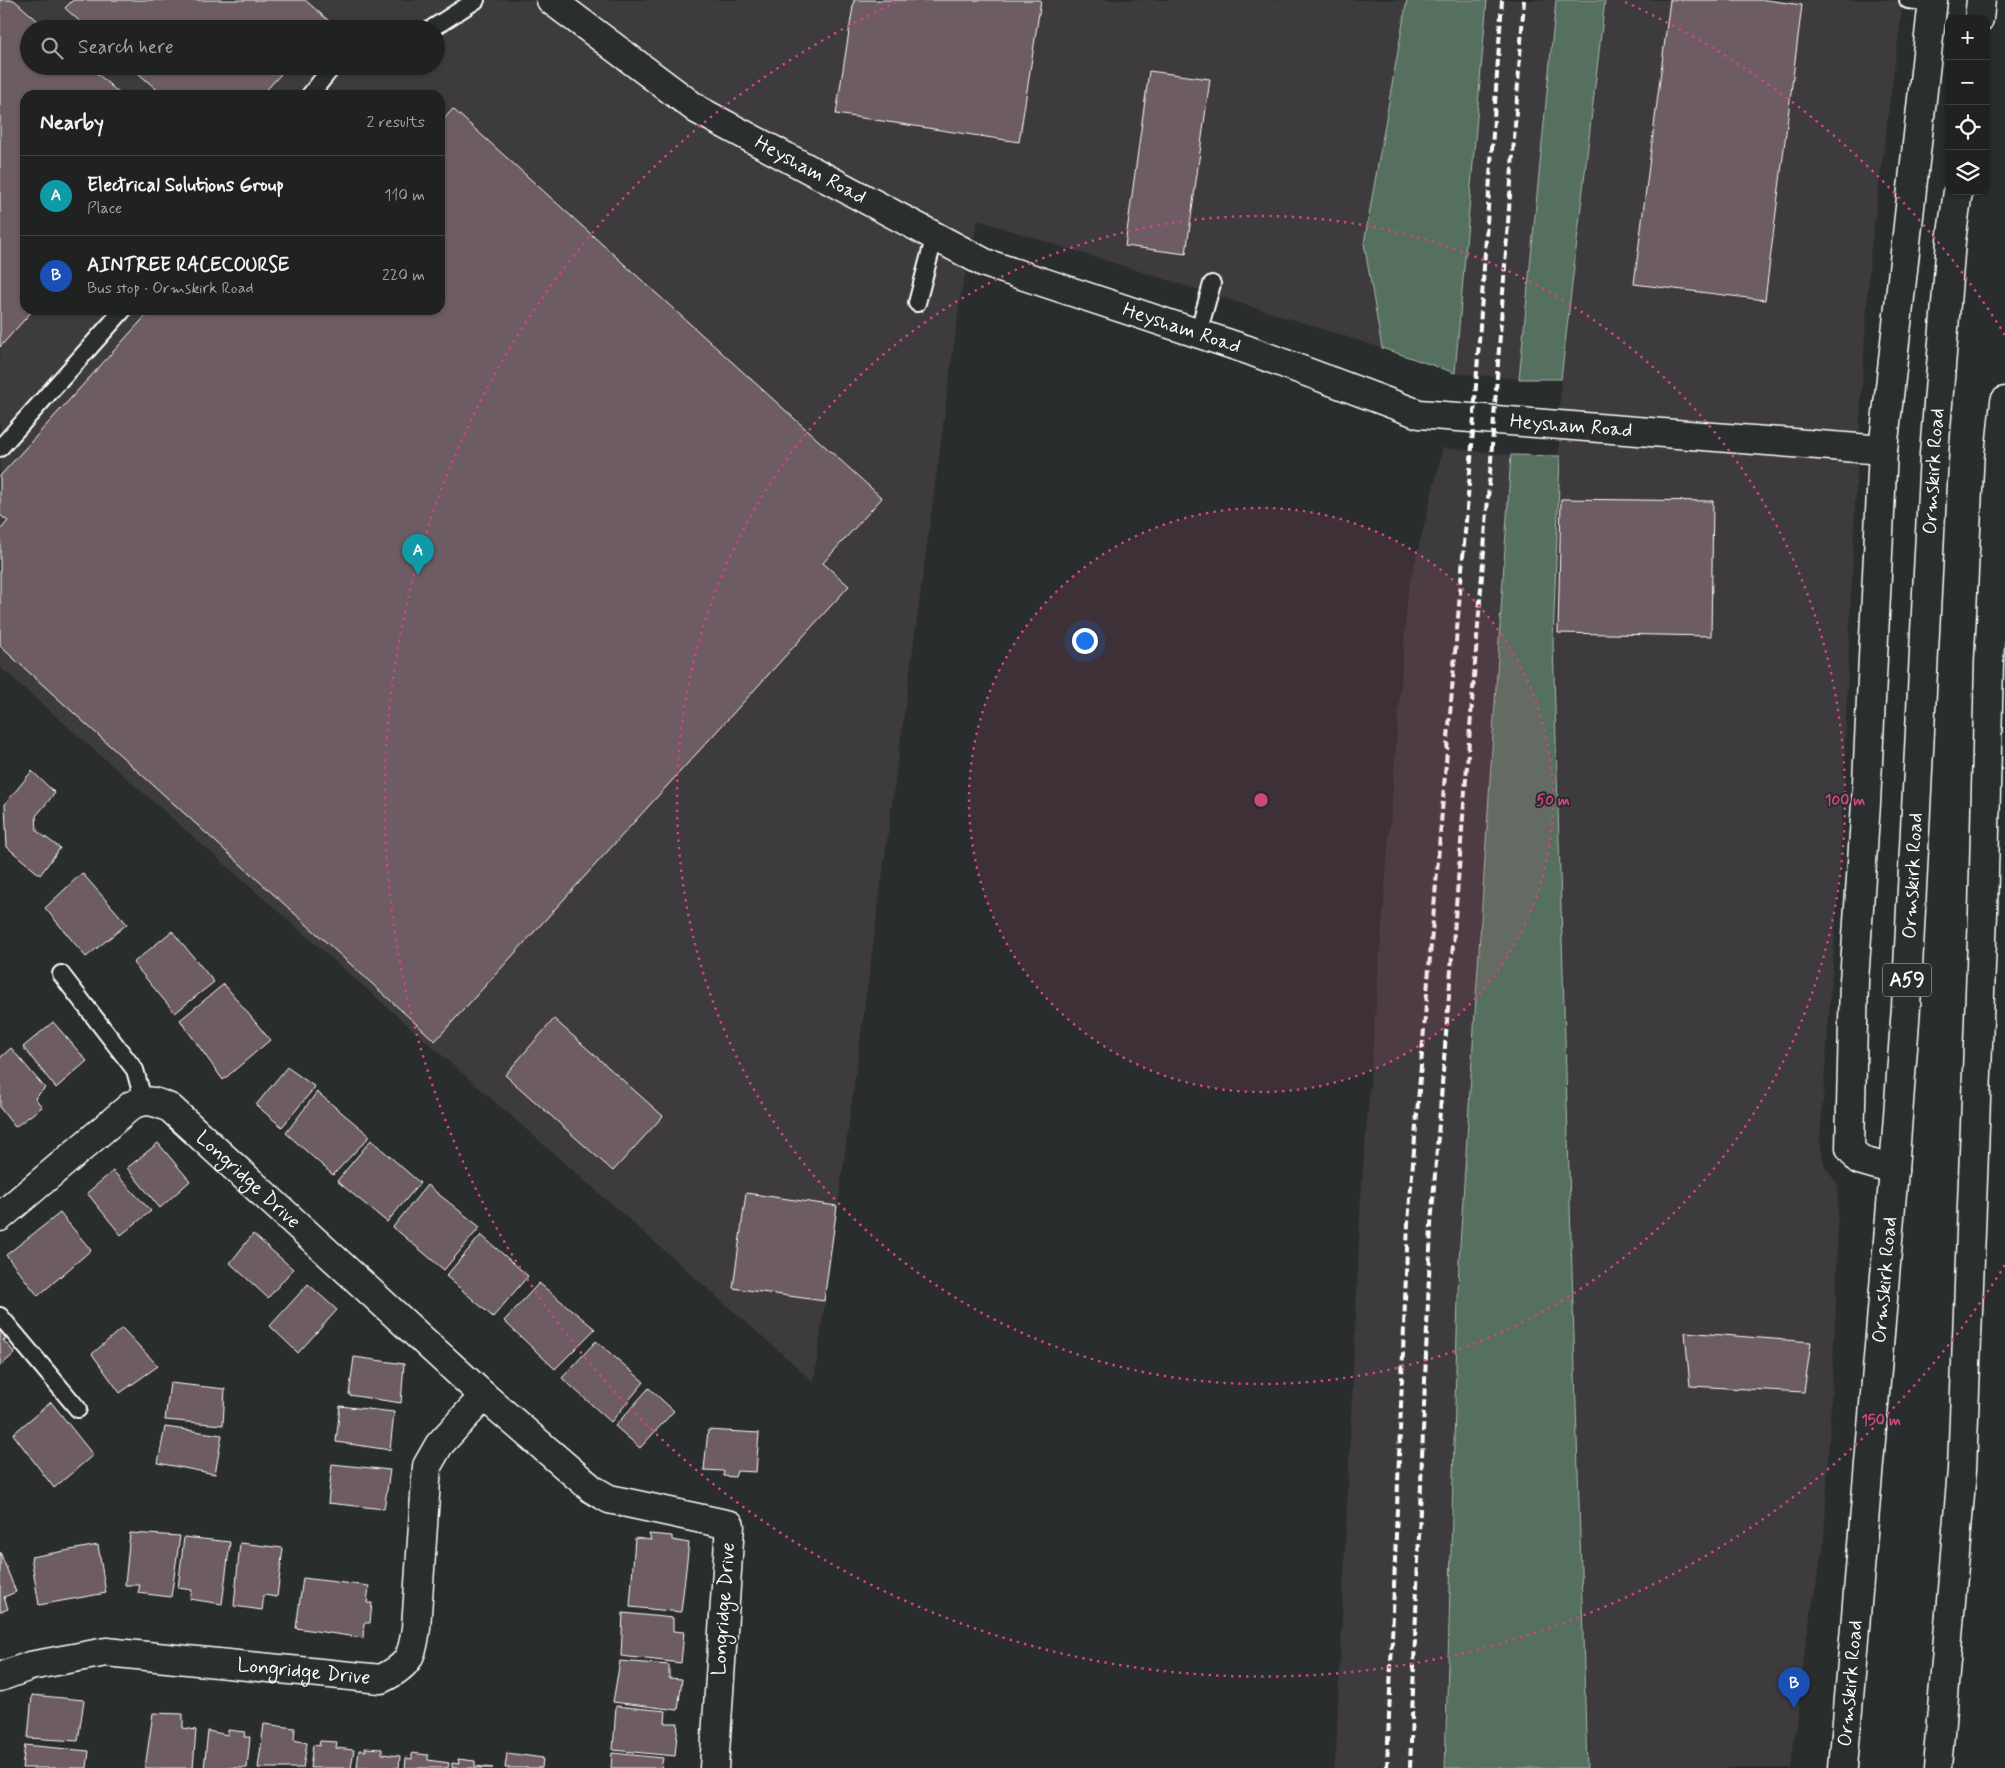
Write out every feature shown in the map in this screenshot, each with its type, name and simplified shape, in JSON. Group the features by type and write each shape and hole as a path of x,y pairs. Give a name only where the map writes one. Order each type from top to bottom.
{"main road":[{"name":"Heysham Road","path":"551,0 698,110 985,262 1198,333 1419,414 1882,450"},
{"path":"1979,15 1981,0"},
{"path":"1894,1170 1859,1160 1850,1148 1854,981 1866,803 1882,450 1925,1"},
{"name":"Ormskirk Road","path":"1843,1768 1906,1007 1934,454 1951,241 1957,195"},
{"path":"1937,1768 1962,1470 1983,913 1989,663 1999,460 2005,401"},
{"path":"0,1217 132,1105 143,1100"},
{"name":"Longridge Drive","path":"143,1100 156,1102 170,1108 484,1396 592,1489 609,1499 730,1525 714,1768"},
{"name":"Longridge Drive","path":"0,1677 30,1666 106,1652 381,1679 400,1670 413,1649 414,1642 427,1466 439,1445 484,1396"}],"lane":[{"path":"445,20 476,0"},
{"path":"314,90 326,75"},
{"path":"917,303 935,236"},
{"path":"1198,333 1212,284"},
{"path":"0,448 119,315"},
{"path":"61,974 135,1070 143,1100"},
{"path":"0,1316 78,1409"}],"shaded area":[{"path":"0,0 1407,0 1364,243 1382,348 978,220 961,292 814,1382 0,667"},
{"path":"1487,0 1556,0 1519,379 1455,373"},
{"path":"1605,0 1903,0 1870,255 1855,502 1840,862 1820,1139 1824,1165 1838,1185 1836,1302 1824,1542 1806,1639 1791,1768 1587,1768 1553,641 1561,379"},
{"path":"1443,448 1511,455 1459,1261 1444,1768 1334,1768 1361,1198 1408,591"}],"green space":[{"path":"1407,0 1487,0 1455,373 1382,348 1364,243"},
{"path":"1556,0 1605,0 1561,379 1519,379"},
{"path":"1511,455 1560,456 1553,641 1587,1768 1445,1768 1459,1261"}],"building":[{"path":"0,0 14,0 37,20 20,20 20,75 99,75 115,90 20,90 20,315 29,315 0,347"},
{"path":"73,0 305,0 328,20 78,20 65,8"},
{"path":"854,0 1041,0 1019,142 836,114"},
{"path":"1670,0 1766,0 1802,5 1765,300 1634,284"},
{"path":"1149,71 1210,79 1186,254 1125,246"},
{"path":"140,75 280,75 266,90 157,90"},
{"path":"453,109 882,498 823,563 849,586 435,1041 0,646 0,530 8,521 0,515 0,476 146,315 445,315 445,118"},
{"path":"1561,499 1713,501 1711,636 1558,633"},
{"path":"32,771 55,793 36,816 37,831 60,848 40,875 7,847 5,804"},
{"path":"82,873 127,924 86,957 45,908"},
{"path":"172,931 214,982 175,1013 133,963"},
{"path":"224,984 270,1040 223,1080 180,1020"},
{"path":"554,1019 663,1116 613,1171 505,1075"},
{"path":"53,1022 87,1061 56,1088 23,1047"},
{"path":"11,1048 45,1088 35,1098 42,1107 15,1127 0,1108 0,1058"},
{"path":"287,1067 315,1087 282,1127 256,1105"},
{"path":"317,1092 370,1136 333,1175 286,1133"},
{"path":"371,1140 420,1183 387,1222 337,1181"},
{"path":"158,1143 190,1181 160,1208 127,1168"},
{"path":"113,1171 151,1211 121,1235 87,1193"},
{"path":"427,1185 480,1227 444,1270 393,1227"},
{"path":"746,1193 837,1206 824,1301 733,1288"},
{"path":"60,1213 91,1250 38,1296 6,1255"},
{"path":"253,1234 293,1269 268,1298 230,1263"},
{"path":"481,1235 528,1276 493,1317 446,1276"},
{"path":"539,1283 595,1329 555,1369 504,1321"},
{"path":"308,1284 337,1310 298,1353 270,1326"},
{"path":"122,1328 158,1366 120,1393 92,1354"},
{"path":"0,1329 6,1339 3,1340 15,1353 0,1366"},
{"path":"1685,1332 1811,1342 1804,1392 1690,1386"},
{"path":"596,1341 644,1382 611,1422 562,1378"},
{"path":"354,1357 404,1364 401,1403 349,1395"},
{"path":"170,1383 225,1389 223,1425 165,1420"},
{"path":"649,1388 674,1411 640,1448 615,1426"},
{"path":"51,1402 93,1455 54,1488 13,1434"},
{"path":"340,1406 394,1412 390,1450 336,1442"},
{"path":"165,1427 222,1435 215,1474 158,1463"},
{"path":"708,1430 759,1433 756,1472 737,1471 735,1477 723,1476 724,1471 704,1470"},
{"path":"332,1464 390,1470 384,1509 328,1503"},
{"path":"130,1533 180,1536 171,1597 138,1593 140,1585 125,1585"},
{"path":"649,1534 672,1536 672,1540 689,1543 681,1612 630,1607 635,1538 651,1540"},
{"path":"184,1537 230,1542 222,1604 190,1599 192,1590 178,1588"},
{"path":"240,1543 283,1548 277,1597 264,1595 262,1610 234,1606"},
{"path":"98,1545 106,1593 39,1605 31,1557"},
{"path":"0,1552 16,1592 4,1597 8,1609 0,1612"},
{"path":"303,1578 369,1586 367,1603 372,1603 370,1623 364,1623 363,1638 296,1628"},
{"path":"623,1613 673,1618 673,1631 684,1632 681,1663 621,1656"},
{"path":"620,1661 669,1665 669,1678 682,1679 678,1710 613,1702"},
{"path":"32,1695 84,1700 78,1741 28,1738"},
{"path":"616,1706 666,1711 665,1723 678,1723 675,1756 613,1750"},
{"path":"153,1713 183,1714 183,1728 196,1730 193,1768 145,1768"},
{"path":"264,1724 295,1728 294,1740 307,1743 303,1768 258,1768"},
{"path":"228,1730 245,1732 244,1737 250,1737 247,1768 204,1768 208,1731 228,1735"},
{"path":"320,1741 337,1742 336,1748 354,1750 351,1768 310,1768 313,1745 319,1746"},
{"path":"25,1745 89,1751 87,1768 22,1768"},
{"path":"365,1748 382,1749 382,1754 400,1756 399,1768 357,1768 359,1750 366,1751"},
{"path":"412,1753 428,1755 428,1760 449,1763 448,1768 405,1768 406,1758 412,1759"},
{"path":"507,1753 543,1758 542,1768 505,1768"},
{"path":"612,1753 663,1758 661,1768 611,1768"},
{"path":"458,1759 475,1761 475,1766 493,1768 452,1768 452,1763 459,1764"}],"railway":[{"path":"1387,1768 1408,1223 1471,460 1502,0"},
{"path":"1410,1768 1431,1225 1491,460 1524,0"}],"place":[{"name":"Electrical Solutions Group","path":"418,575"},
{"name":"AINTREE RACECOURSE","path":"1794,1708"}]}
